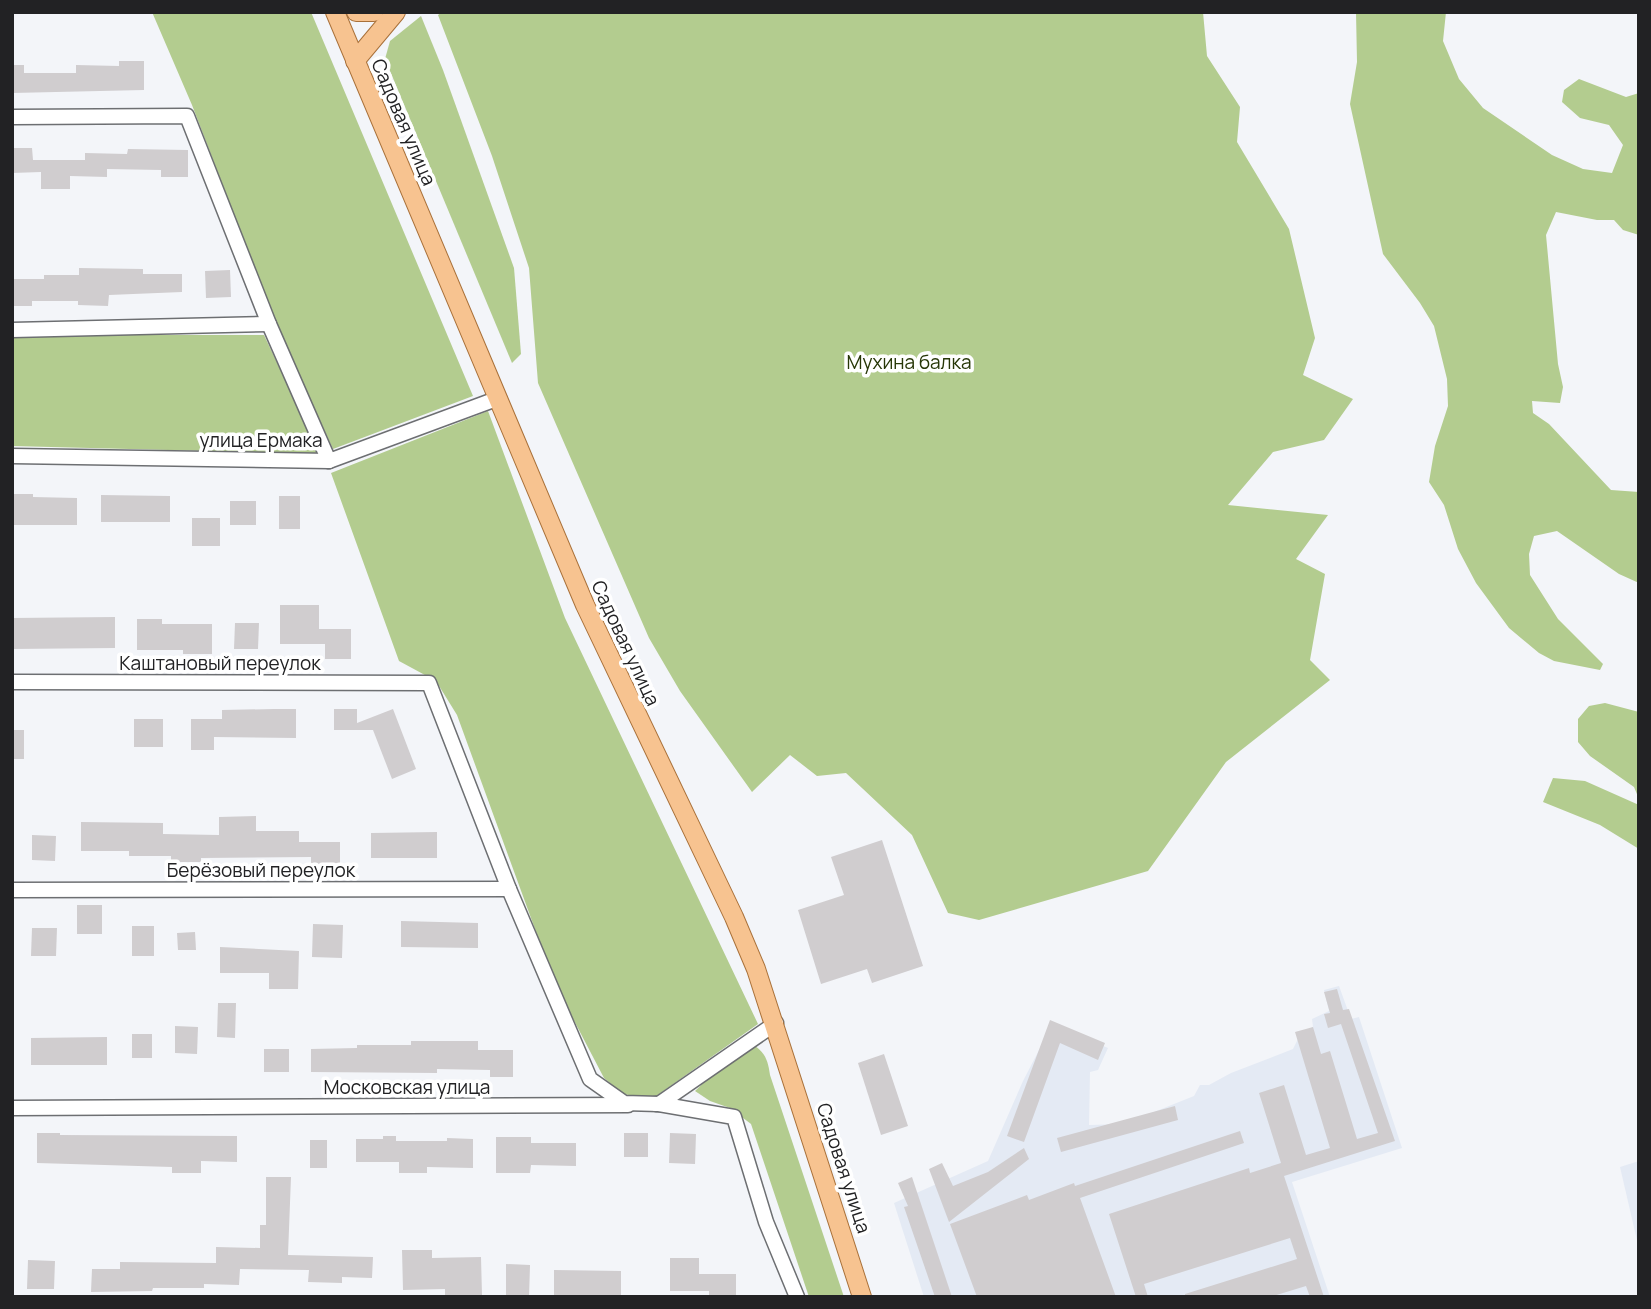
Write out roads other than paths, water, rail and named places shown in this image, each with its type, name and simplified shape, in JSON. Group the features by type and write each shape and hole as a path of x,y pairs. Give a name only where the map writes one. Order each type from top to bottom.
{"main road":[{"name":"Садовая улица","path":"335,12 585,605 734,916 776,1023 862,1297"},
{"path":"356,12 374,12"},
{"path":"355,61 396,12"}],"street":[{"path":"12,117 187,116 269,324 329,461"},
{"path":"12,330 269,324"},
{"name":"улица Ермака","path":"12,456 329,461 499,398"},
{"name":"Каштановый переулок","path":"12,682 429,683 509,889"},
{"path":"509,889 590,1079 624,1103 659,1104 734,1117 766,1223 797,1297"},
{"name":"Берёзовый переулок","path":"12,890 509,889"},
{"path":"659,1104 776,1023"},
{"name":"Московская улица","path":"12,1108 659,1104"}],"park label":[{"name":"Мухина балка","path":"909,362"}]}
